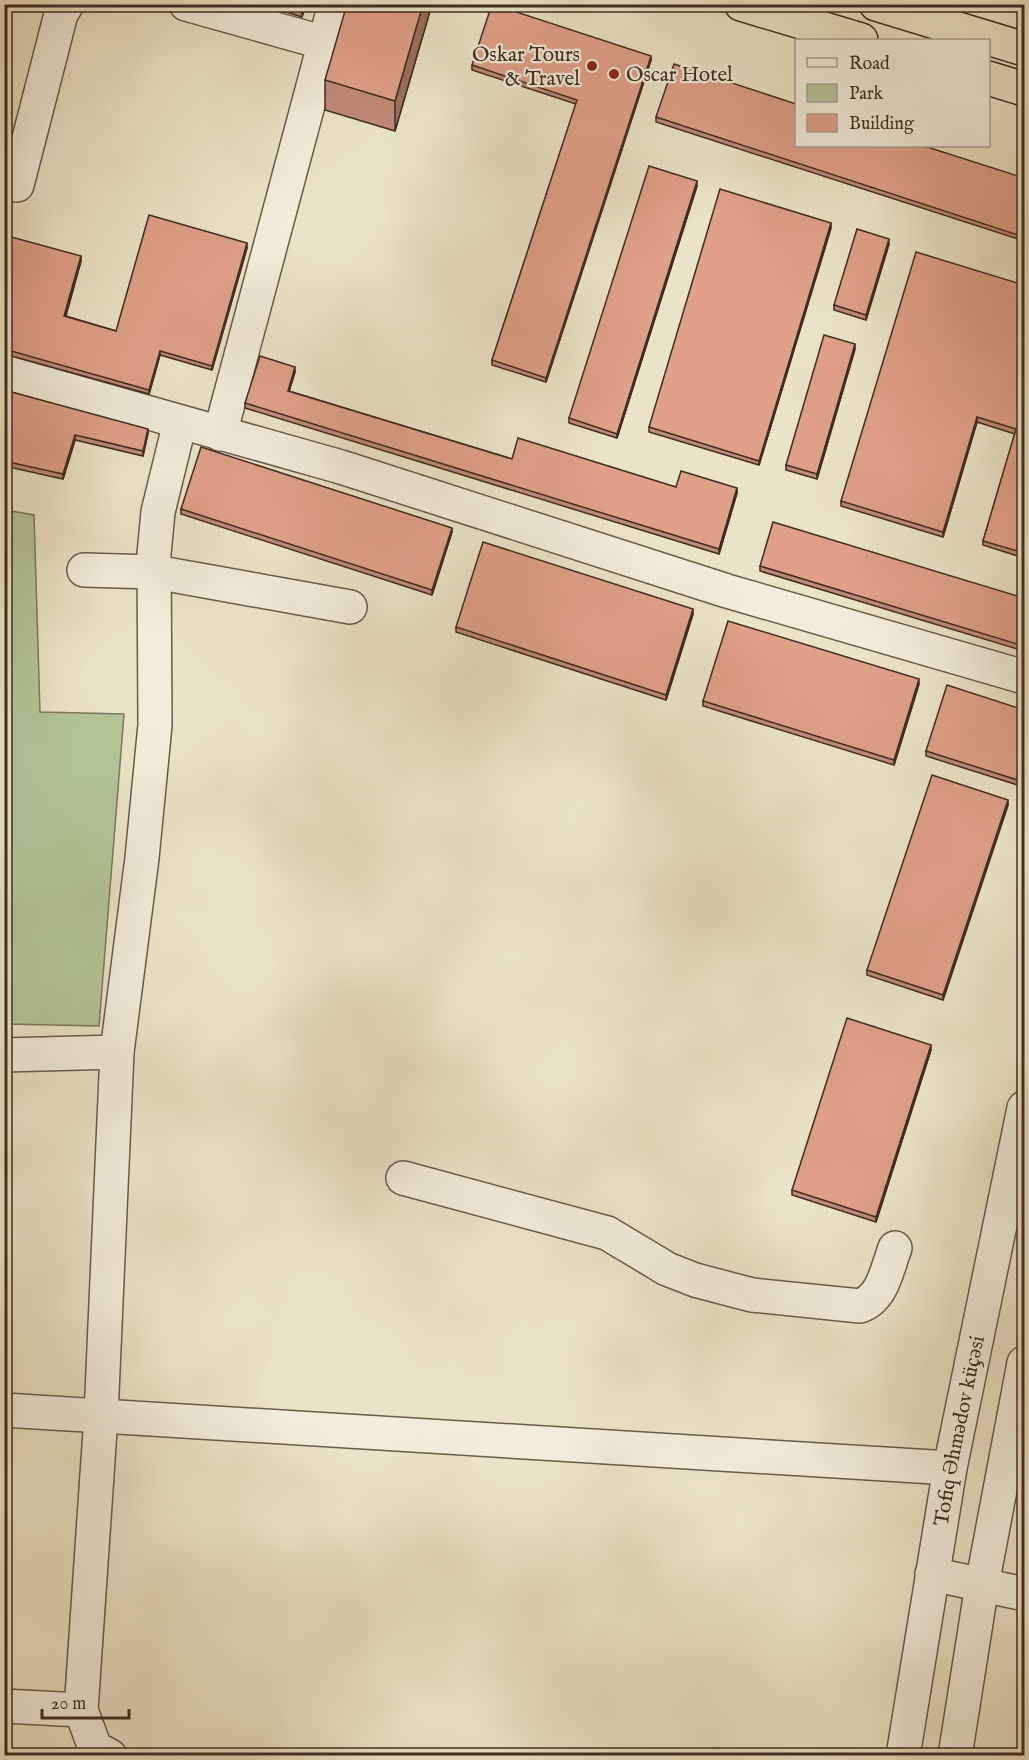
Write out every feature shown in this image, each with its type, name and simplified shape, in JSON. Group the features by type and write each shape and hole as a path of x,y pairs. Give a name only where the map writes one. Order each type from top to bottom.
{"highway":[{"path":"741,4 858,39"},
{"path":"876,4 1024,49"},
{"path":"990,79 1024,89"}],"street":[{"path":"17,185 61,14 67,4"},
{"path":"186,4 325,43"},
{"path":"220,434 335,4"},
{"path":"4,372 341,467 727,591 1024,677"},
{"path":"110,1755 95,1748 81,1710 101,1416 117,1052 142,858 155,725 155,572 158,512 180,422"},
{"path":"84,570 155,572 350,607"},
{"path":"4,1055 117,1052"},
{"name":"Tofiq Əhmədov küçəsi","path":"903,1755 950,1468 1022,1126"},
{"path":"403,1178 607,1233 667,1269 695,1280 752,1295 860,1306 868,1303 878,1294 895,1248"},
{"path":"955,1755 982,1585 1024,1361 975,1349"},
{"path":"4,1410 950,1468"},
{"path":"932,1574 1024,1594"},
{"path":"4,1706 81,1710"}],"green space":[{"path":"5,510 34,515 40,712 124,714 99,1026 5,1024"}],"building":[{"path":"347,4 423,4 395,101 325,80"},
{"path":"492,4 651,56 546,378 492,360 577,100 472,65"},
{"path":"674,64 795,104 795,147 927,147 1024,178 1024,237 656,117"},
{"path":"649,166 697,181 617,434 569,418"},
{"path":"720,189 831,223 759,461 649,427"},
{"path":"149,215 247,243 212,366 160,351 149,390 4,349 4,235 81,256 64,316 116,331"},
{"path":"857,229 889,239 866,315 834,305"},
{"path":"916,252 1024,285 1024,553 983,541 1016,429 977,417 943,532 841,501"},
{"path":"824,335 855,344 817,474 786,465"},
{"path":"260,356 295,367 288,391 512,459 518,438 676,487 681,471 737,488 719,549 245,403"},
{"path":"4,390 148,429 143,451 75,435 63,474 4,461"},
{"path":"201,447 452,528 432,590 181,509"},
{"path":"773,522 1024,598 1024,646 760,566"},
{"path":"483,542 693,609 666,695 456,627"},
{"path":"728,621 919,679 894,760 703,701"},
{"path":"947,685 1024,710 1024,782 926,751"},
{"path":"932,775 1008,800 943,995 867,970"},
{"path":"847,1018 931,1045 876,1217 792,1190"}],"place":[{"name":"Oskar Tours & Travel","path":"592,66"},
{"name":"Oscar Hotel","path":"614,74"}]}
